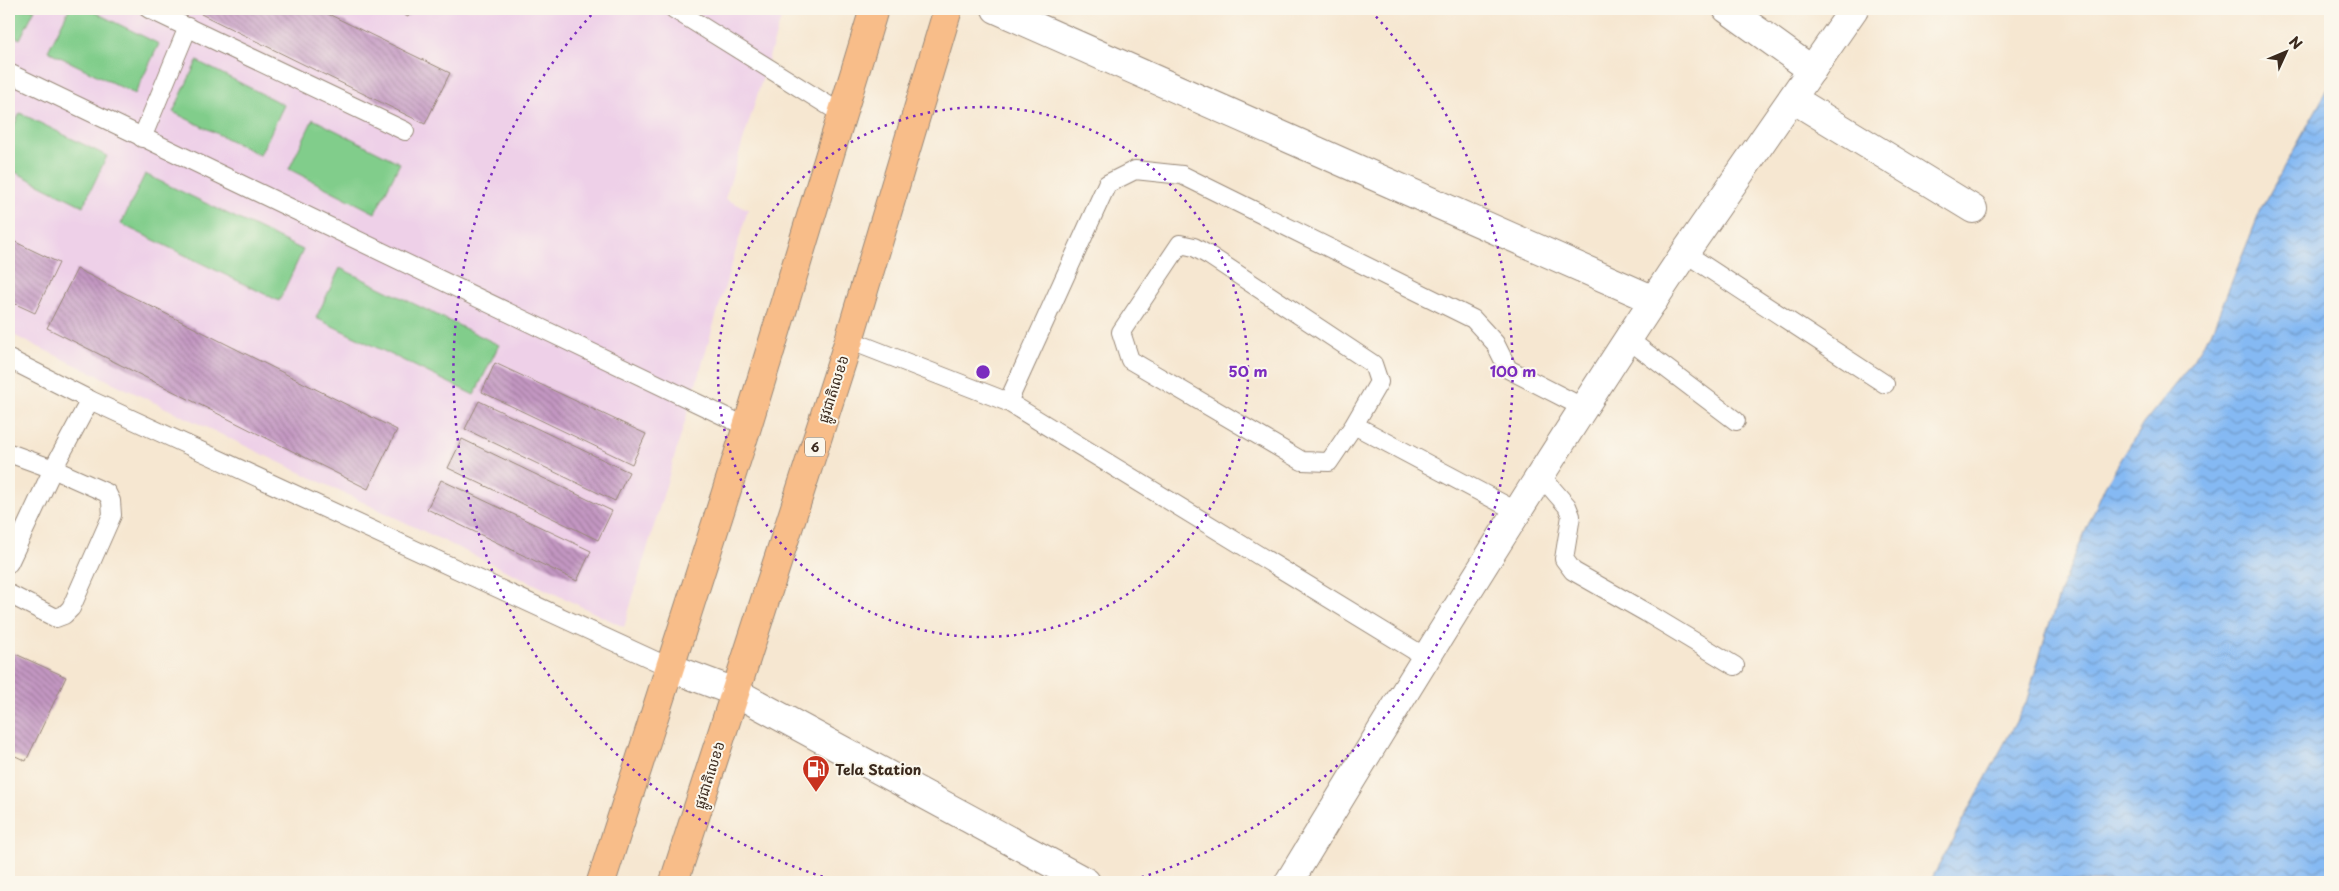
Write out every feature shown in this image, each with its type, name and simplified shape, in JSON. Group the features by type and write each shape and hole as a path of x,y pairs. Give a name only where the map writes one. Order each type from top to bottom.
{"highway":[{"path":"601,882 747,427 874,9"},
{"name":"ផ្លូវជាតិលេខ៦","path":"674,882 849,340 948,9"}],"street":[{"path":"996,9 1654,300"},
{"path":"1727,9 1812,70"},
{"path":"1288,882 1425,657 1628,340 1854,9"},
{"path":"1793,99 1972,209"},
{"path":"671,668 735,692 1086,882"}],"lane":[{"path":"149,9 404,131"},
{"path":"674,9 842,114"},
{"path":"142,138 188,28"},
{"path":"9,72 142,138 747,427"},
{"path":"1008,402 1107,184 1135,170 1182,175 1473,319 1495,343 1508,369 1584,408"},
{"path":"1180,244 1194,247 1210,256 1373,364 1379,382 1354,425 1329,462 1302,461 1130,360 1121,332 1180,244"},
{"path":"1686,253 1885,384"},
{"path":"849,340 1008,402 1425,657"},
{"path":"1628,340 1736,421"},
{"path":"9,359 90,400 671,668"},
{"path":"9,564 53,469 90,400"},
{"path":"1354,425 1518,512"},
{"path":"9,452 107,493 111,501 112,515 71,608 64,615 56,618 9,594"},
{"path":"1541,476 1567,506 1571,516 1564,560 1572,572 1735,666"}],"shaded area":[{"path":"9,9 784,9 725,199 748,209 624,627 9,333"}],"green space":[{"path":"9,9 35,9 20,39 9,33"},
{"path":"69,9 88,9 159,44 135,94 48,51"},
{"path":"197,61 284,105 260,155 173,112"},
{"path":"20,113 107,156 83,206 9,169 9,136"},
{"path":"313,119 400,163 375,213 289,169"},
{"path":"145,174 303,250 279,301 121,224"},
{"path":"340,268 499,345 474,395 316,318"}],"water":[{"path":"2330,85 2330,882 1930,882 2026,703 2046,634 2066,576 2105,486 2143,424 2185,372 2211,333 2262,207"}],"building":[{"path":"203,9 318,9 450,73 425,124 201,14"},
{"path":"392,9 412,9 408,17"},
{"path":"9,239 59,263 35,313 9,301"},
{"path":"77,269 397,430 368,489 47,328"},
{"path":"495,363 646,434 632,464 482,392"},
{"path":"479,401 629,472 615,501 465,429"},
{"path":"462,439 612,511 598,540 448,468"},
{"path":"441,480 591,551 577,581 427,509"},
{"path":"9,651 66,677 26,761 9,753"}],"place":[{"name":"Tela Station","path":"816,793"}]}
